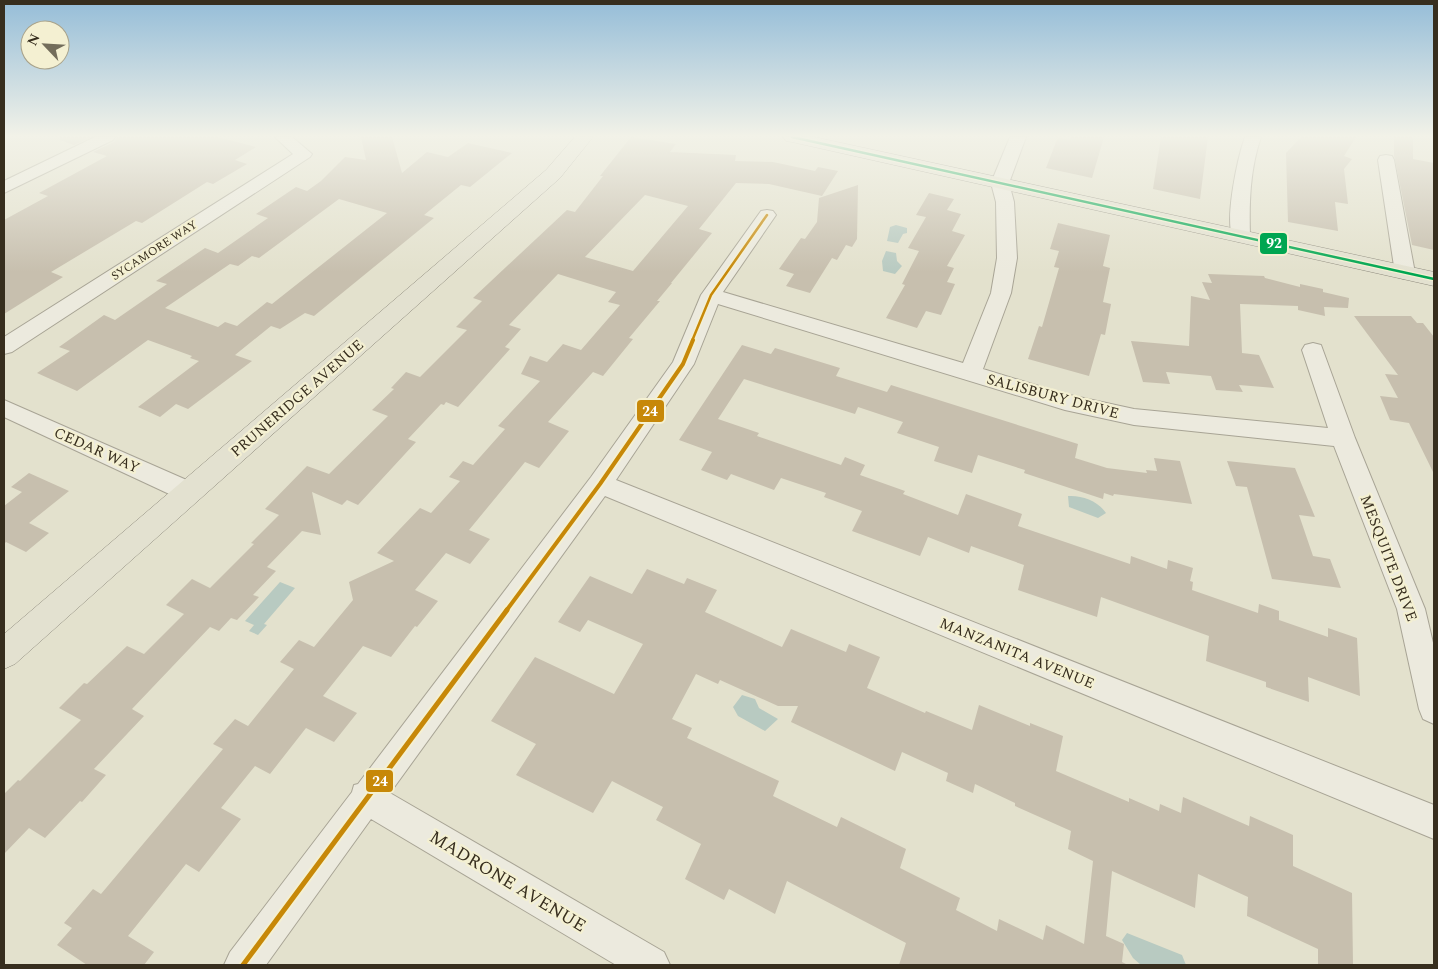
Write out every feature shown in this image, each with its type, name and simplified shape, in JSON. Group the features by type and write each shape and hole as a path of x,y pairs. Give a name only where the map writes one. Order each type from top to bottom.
{"main road":[{"name":"PRUNERIDGE AVENUE","path":"4,654 544,182"},
{"path":"992,182 1434,279"}],"street":[{"path":"4,188 16,182"},
{"name":"SYCAMORE WAY","path":"4,347 260,182"},
{"path":"1242,236 1240,214 1243,182"},
{"path":"1390,182 1405,272"},
{"path":"970,374 1001,293 1006,258 1004,202 1000,184"},
{"path":"243,965 600,484 682,364 711,295 766,215"},
{"name":"SALISBURY DRIVE","path":"711,295 1065,402 1134,417 1343,438"},
{"path":"1313,350 1343,438"},
{"name":"CEDAR WAY","path":"4,408 189,492"},
{"name":"MESQUITE DRIVE","path":"1343,438 1411,609 1434,709"},
{"name":"MANZANITA AVENUE","path":"600,484 1434,822"},
{"name":"MADRONE AVENUE","path":"366,797 651,965"}],"shaded area":[{"path":"896,225 907,228 907,233 903,234 898,243 887,241 890,227"},
{"path":"886,251 896,253 897,261 902,266 895,274 883,271 882,261"},
{"path":"1068,496 1089,500 1099,505 1106,513 1098,518 1069,507"},
{"path":"280,582 295,588 264,624 267,625 258,635 249,631 254,625 245,621"},
{"path":"742,695 755,699 759,708 778,719 765,731 738,716 733,707"},
{"path":"1127,933 1182,955 1186,965 1141,965 1133,958 1122,940"}],"building":[{"path":"59,182 207,182 142,223 136,221 51,272 63,277 4,314 4,220 48,196 39,193"},
{"path":"319,182 476,182 470,187 461,185 424,215 434,218 314,316 305,313 280,329 271,326 235,355 252,361 188,409 176,404 160,417 138,407 199,361 190,358 192,356 148,340 77,391 37,373 70,351 59,347 104,315 115,320 167,284 156,281 205,248 218,253 268,218 256,214 296,187 307,191","holes":["339,199 387,213 272,304 267,302 237,326 225,322 218,327 165,308 230,264 238,266 252,256 259,258"]},
{"path":"598,182 831,182 822,196 769,184 736,183 699,229 712,233 629,338 633,339 603,376 593,372 548,422 569,431 539,468 525,462 469,530 490,539 470,564 446,553 415,590 438,601 417,627 415,626 391,657 363,646 323,696 357,713 334,742 306,728 270,774 255,766 221,808 241,819 199,872 186,864 128,936 154,952 144,965 87,965 57,945 72,928 64,923 93,889 101,894 223,749 213,744 235,719 248,726 294,669 280,662 299,640 314,647 353,600 349,582 394,561 377,553 420,508 431,513 460,481 449,477 463,461 473,465 505,429 498,426 540,381 521,374 530,356 547,362 563,344 581,350 620,305 608,302 616,292 558,274 509,325 521,329 505,347 510,349 458,407 446,402 444,405 441,404 408,439 416,442 358,505 347,500 342,505 312,492 321,535 302,531 267,567 276,571 253,595 259,597 237,620 231,618 219,631 210,627 132,709 144,716 94,769 106,775 82,802 80,801 45,838 29,828 4,854 4,794 18,780 20,781 81,720 59,708 84,683 87,684 127,646 144,654 184,614 166,605 192,579 210,588 254,544 251,543 279,515 265,509 307,466 329,474 388,416 372,410 394,389 391,388 406,372 420,377 467,330 456,327 482,301 473,298 567,210 575,212","holes":["645,195 688,206 633,271 585,257"]},
{"path":"1154,182 1202,182 1200,199 1153,189"},
{"path":"1287,182 1346,182 1348,204 1335,202 1338,231 1288,222"},
{"path":"1399,182 1434,182 1434,250 1412,245"},
{"path":"858,185 857,239 852,247 846,245 837,260 832,258 810,293 786,286 794,274 779,269 801,238 805,239 817,222 819,198"},
{"path":"929,193 954,199 947,210 961,214 952,231 965,235 947,266 954,268 947,282 955,284 941,315 926,311 917,328 886,318 905,285 902,284 919,251 908,248 926,217 916,215"},
{"path":"1058,223 1110,235 1103,266 1110,268 1103,302 1111,304 1105,335 1101,334 1089,376 1028,359 1039,326 1042,327 1059,268 1054,267 1059,251 1050,249"},
{"path":"1208,274 1264,276 1265,278 1300,287 1300,284 1323,289 1323,292 1349,298 1348,308 1324,307 1325,316 1298,310 1298,306 1240,304 1242,353 1259,355 1274,388 1239,385 1243,392 1216,390 1211,376 1166,372 1170,384 1143,382 1131,341 1189,346 1191,296 1210,300 1202,282 1212,283"},
{"path":"1354,316 1411,316 1417,323 1423,323 1434,337 1434,474 1409,423 1390,420 1380,396 1398,398 1385,374 1398,375"},
{"path":"742,345 771,354 775,348 840,368 836,376 887,392 891,385 1078,444 1075,458 1107,468 1147,473 1146,470 1157,471 1154,458 1180,461 1192,504 1114,494 1113,496 1104,493 1103,499 1024,473 1025,470 978,455 972,473 934,461 939,447 897,433 903,422 858,407 855,414 744,379 718,419 759,433 757,436 841,465 845,457 865,465 860,475 905,491 903,494 958,515 966,494 1022,514 1018,526 1130,564 1131,556 1167,569 1168,560 1193,568 1190,581 1193,582 1192,590 1258,613 1259,604 1279,611 1279,620 1328,637 1328,628 1357,638 1360,696 1308,677 1309,702 1266,687 1266,682 1206,661 1209,636 1101,597 1097,617 1018,590 1024,565 971,546 969,553 928,537 920,556 852,531 862,511 824,497 826,493 781,478 774,490 731,474 727,480 701,470 712,452 679,440"},
{"path":"1227,461 1295,468 1315,517 1299,515 1313,556 1330,559 1341,588 1272,579 1247,487 1236,486"},
{"path":"29,473 69,491 29,523 49,533 26,552 6,542 4,544 4,506 22,492 11,487"},
{"path":"647,569 684,584 687,578 717,590 705,612 782,647 791,629 846,652 849,644 880,657 867,688 925,713 926,711 972,730 979,705 1030,726 1030,723 1063,736 1056,771 1129,802 1129,798 1159,811 1160,804 1181,813 1183,797 1249,826 1250,816 1293,835 1293,866 1352,893 1353,965 1318,965 1318,949 1247,916 1248,897 1198,874 1195,908 1112,871 1106,936 1124,944 1122,962 1128,965 899,965 906,943 787,881 775,914 729,889 724,900 685,879 701,844 656,820 663,807 612,781 593,813 516,775 536,744 491,721 535,657 614,694 643,644 588,620 580,632 558,622 590,576 632,594","holes":["696,674 718,684 720,680 778,706 798,706 791,722 895,771 902,752 948,773 946,781 973,793 975,784 1015,803 1015,806 1071,831 1068,849 1093,861 1084,944 1046,925 1043,940 999,919 997,931 956,910 960,898 900,868 906,849 841,817 837,827 773,796 779,781 687,738 692,728 672,719"]}],"transit line":[{"name":"92","path":"996,182 1434,279"},
{"name":"24","path":"243,965 600,484 683,364 711,295 767,215"}]}
